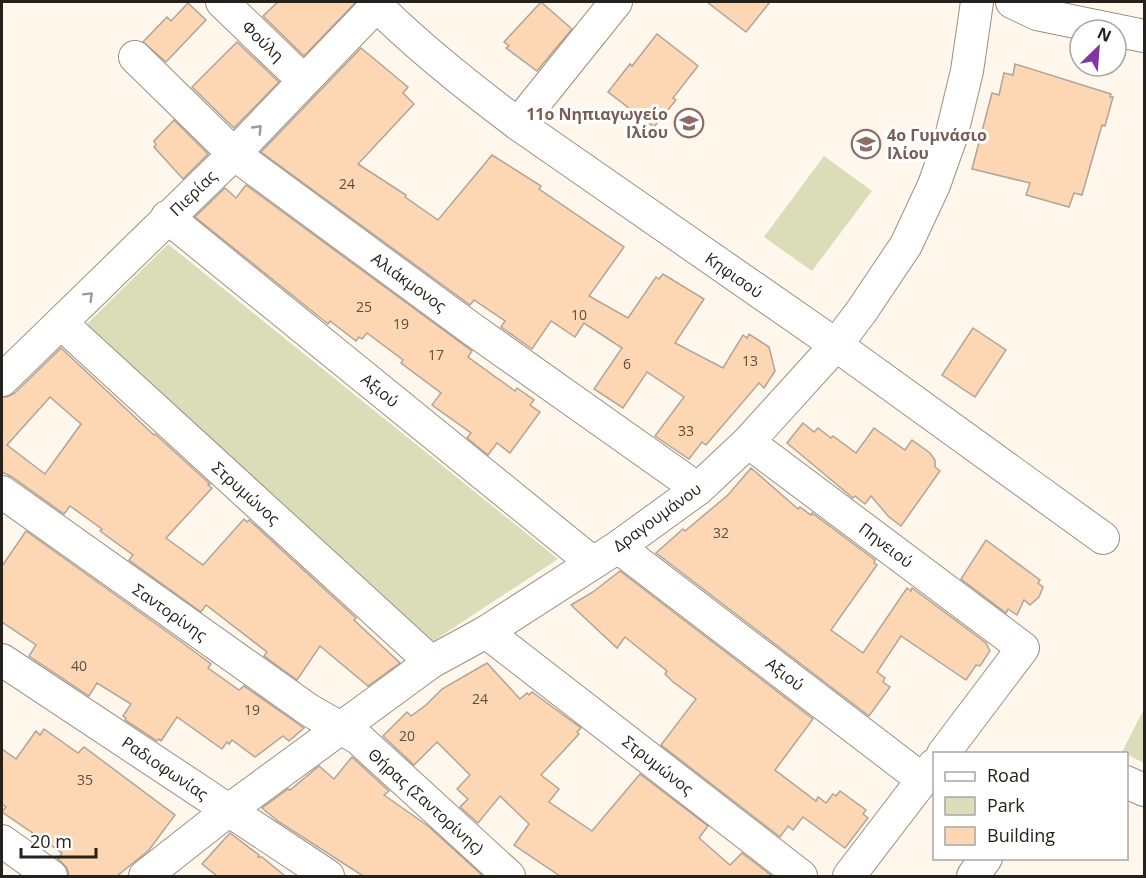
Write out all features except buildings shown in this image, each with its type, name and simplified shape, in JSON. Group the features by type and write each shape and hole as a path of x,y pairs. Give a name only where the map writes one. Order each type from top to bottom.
{"street":[{"name":"Φούλη","path":"222,2 304,81"},
{"path":"518,124 616,2"},
{"name":"Δραγουμάνου","path":"145,876 229,810 431,662 486,632 606,555 698,489 748,442 836,345 906,244 934,185 951,137 968,71 977,2"},
{"path":"1012,2 1037,14 1144,36"},
{"name":"Πιερίας","path":"2,380 234,153 377,3"},
{"name":"Κηφισού","path":"377,3 442,65 518,124 836,345 1103,538"},
{"name":"Αλιάκμονος","path":"135,57 234,153 463,322 698,489"},
{"name":"Αξιού","path":"167,217 606,555 929,772"},
{"name":"Στρυμώνος","path":"61,323 431,662"},
{"name":"Πηνειού","path":"748,442 1023,648 944,752"},
{"name":"Σαντορίνης","path":"2,492 309,710 342,728"},
{"name":"Στρυμώνος","path":"486,632 801,876"},
{"name":"Ραδιοφωνίας","path":"2,660 328,876"},
{"name":"Θήρας (Σαντορίνης)","path":"342,728 358,738 509,876"},
{"path":"849,876 929,772"},
{"path":"1128,783 1144,790"},
{"path":"2,841 51,876"},
{"path":"973,876 985,860"}],"green space":[{"path":"824,156 872,191 812,271 764,237"},
{"path":"168,244 558,559 432,642 87,324"},
{"path":"1144,709 1144,763 1128,755 1128,752 1122,752"}],"place":[{"name":"11ο Νηπιαγωγείο Ιλίου","path":"689,123"},
{"name":"4ο Γυμνάσιο Ιλίου","path":"866,144"}]}
